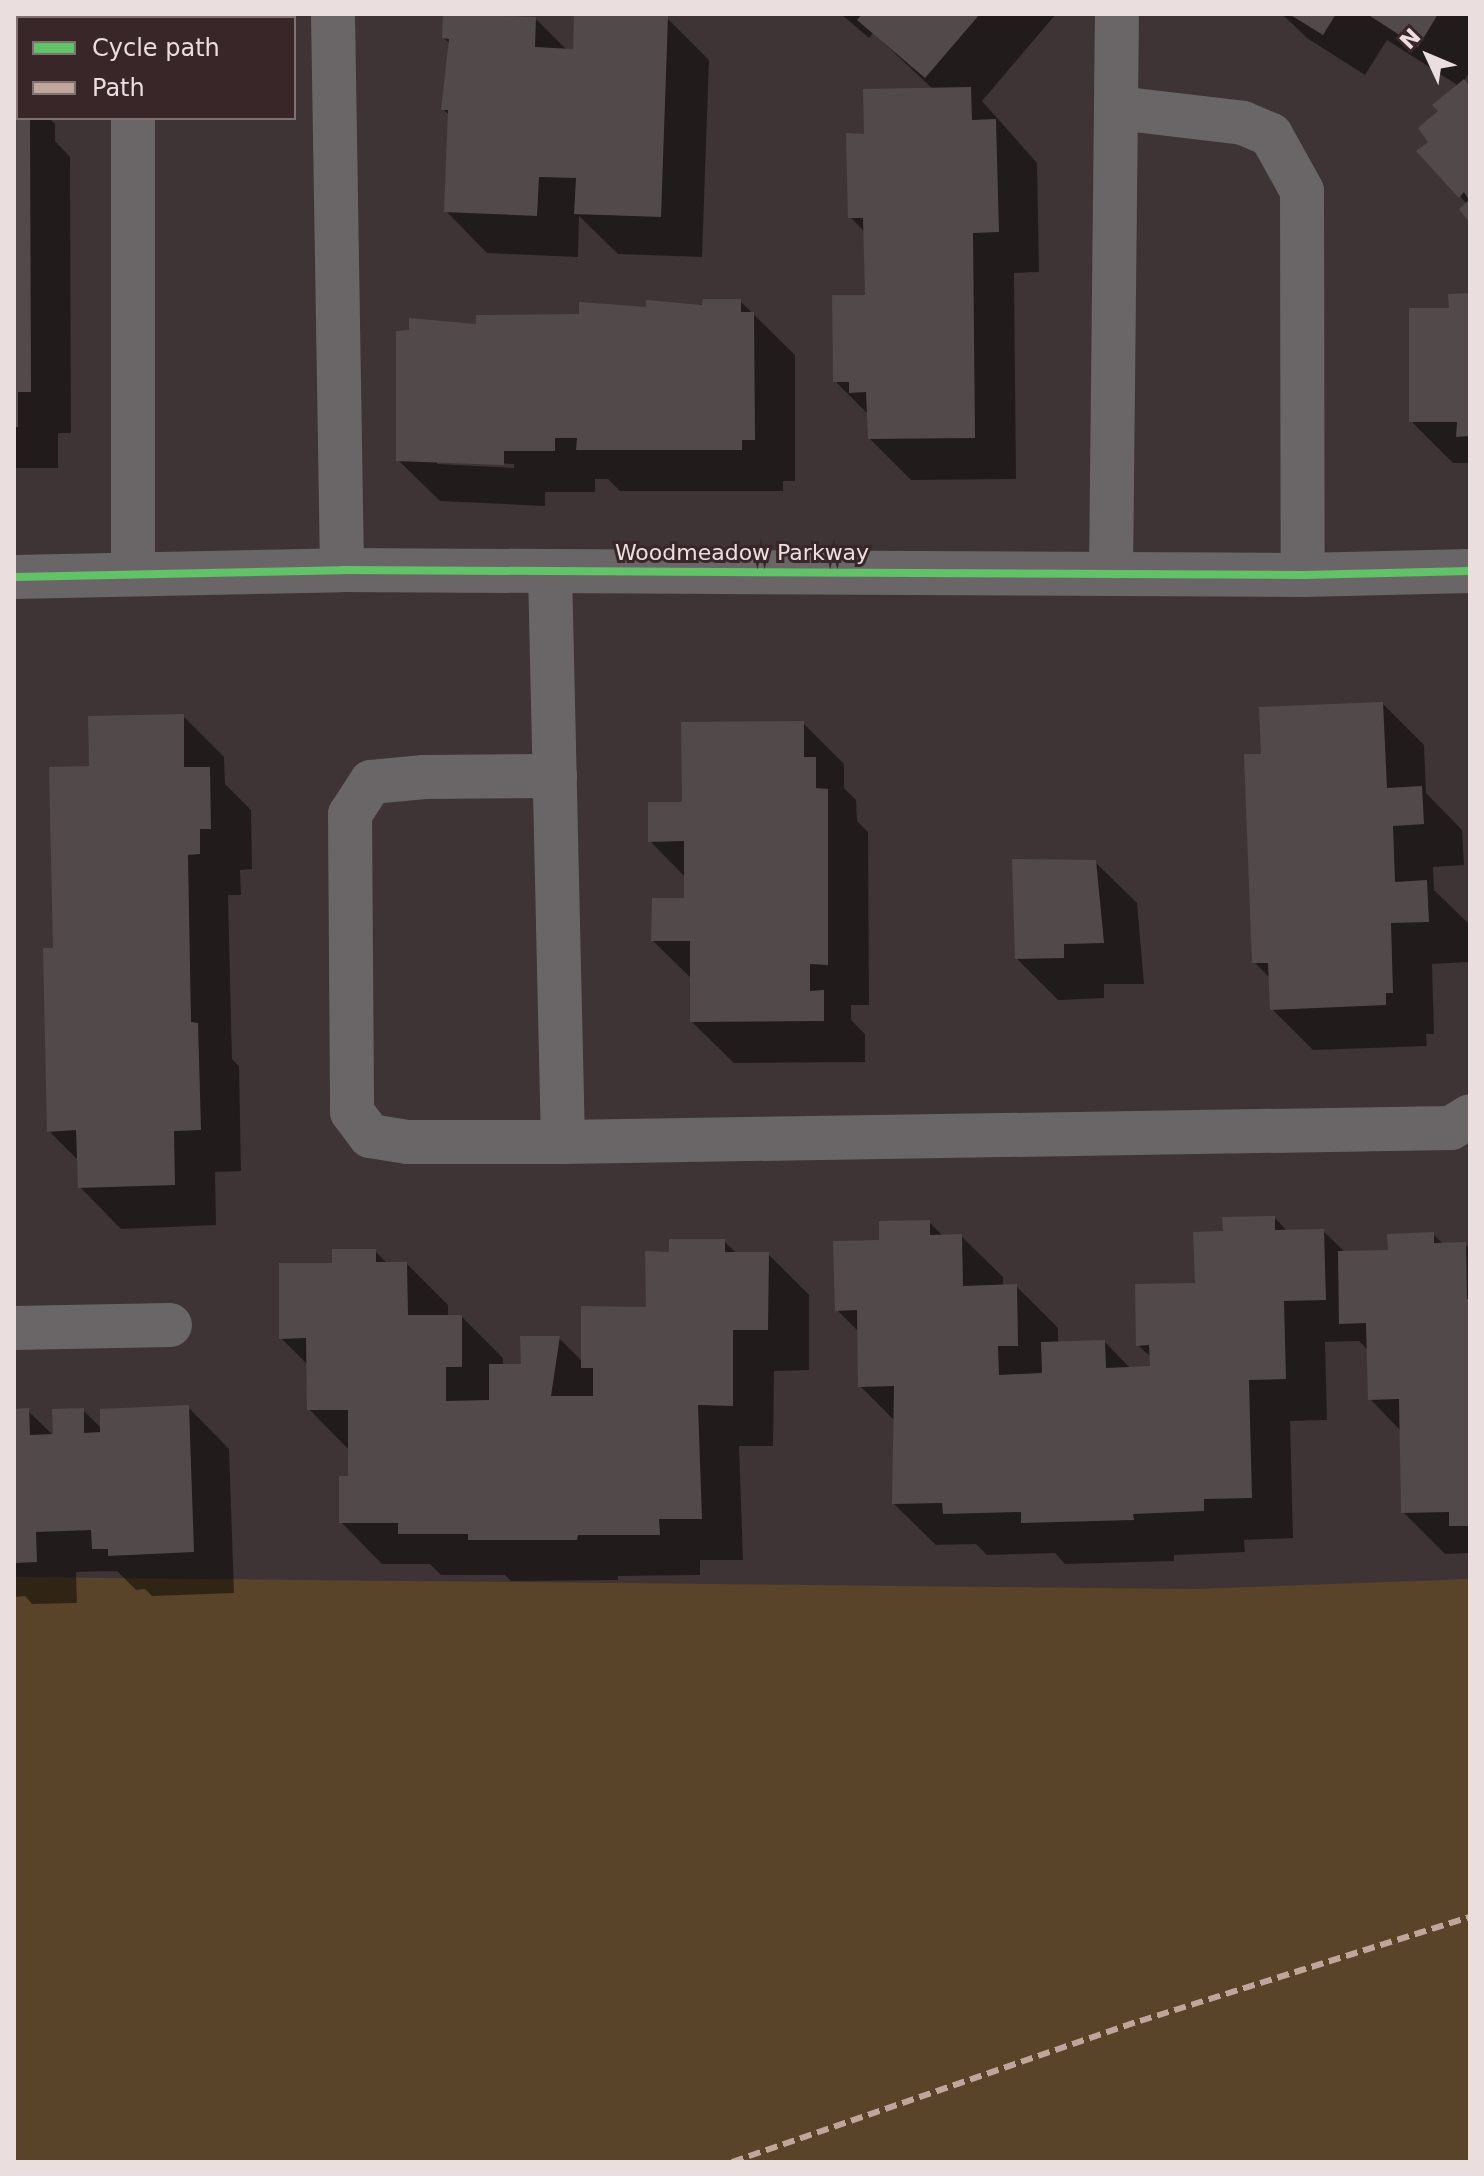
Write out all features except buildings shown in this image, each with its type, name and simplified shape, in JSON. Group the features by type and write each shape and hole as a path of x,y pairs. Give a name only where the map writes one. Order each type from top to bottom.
{"street":[{"path":"333,14 342,570"},
{"path":"1111,573 1117,14"},
{"path":"1118,108 1243,123 1271,135 1302,191 1303,575"},
{"path":"133,120 133,574"},
{"name":"Woodmeadow Parkway","path":"14,577 342,570 1303,575 1470,571"},
{"path":"550,571 563,1142"},
{"path":"555,776 424,777 371,782 350,814 352,1112 370,1136 408,1142 563,1142 1451,1128 1470,1116"},
{"path":"14,1328 170,1325"}],"shaded area":[{"path":"14,1577 1197,1589 1470,1579 1470,2162 14,2162"}],"marked path":[{"path":"732,2162 1140,2021 1470,1917"}],"cycle path":[{"path":"14,577 342,570 1303,575 1470,571"}]}
